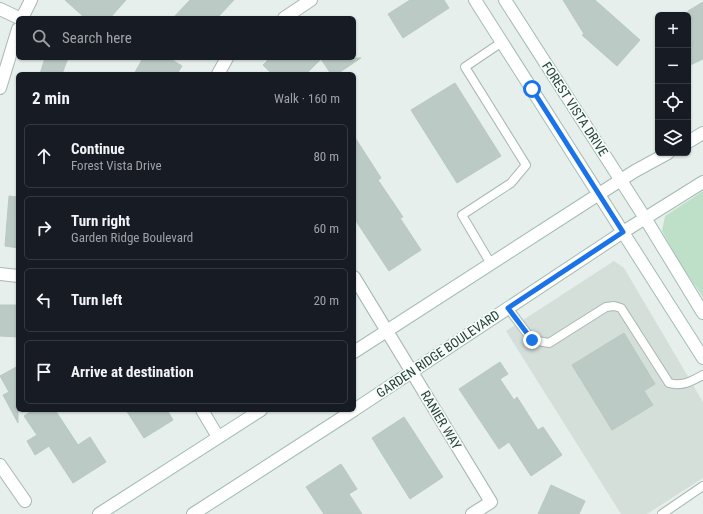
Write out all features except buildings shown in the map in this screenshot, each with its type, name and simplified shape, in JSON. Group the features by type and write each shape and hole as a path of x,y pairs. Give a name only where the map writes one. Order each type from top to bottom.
{"main road":[{"path":"21,16 31,0"},
{"path":"287,16 311,0"},
{"name":"FOREST VISTA DRIVE","path":"475,0 703,358"},
{"name":"FOREST VISTA DRIVE","path":"505,0 621,180 703,313"},
{"path":"0,10 16,16"},
{"path":"0,88 16,36"},
{"path":"219,72 226,60"},
{"path":"691,140 703,134"},
{"path":"356,351 621,180 663,156"},
{"name":"GARDEN RIDGE BOULEVARD","path":"356,409 623,232 703,182"},
{"path":"0,274 16,276"},
{"name":"RANIER WAY","path":"356,281 388,331 490,502 472,514"},
{"path":"203,412 218,437"},
{"path":"99,514 258,412"},
{"name":"GARDEN RIDGE BOULEVARD","path":"193,514 351,412"},
{"path":"0,465 25,501"}],"lane":[{"path":"491,264 462,215 511,183 526,165 465,67 502,42"},
{"path":"508,308 532,340 549,343 606,307 614,306 621,308 669,383 674,385 686,384 703,375"},
{"path":"662,514 703,486"}],"shaded area":[{"path":"614,261 624,268 703,402 703,478 647,514 621,514 506,331"}],"green space":[{"path":"703,191 703,297 679,262 662,231 665,216"}],"route":[{"path":"532,89 623,232 508,308 532,340"}]}
